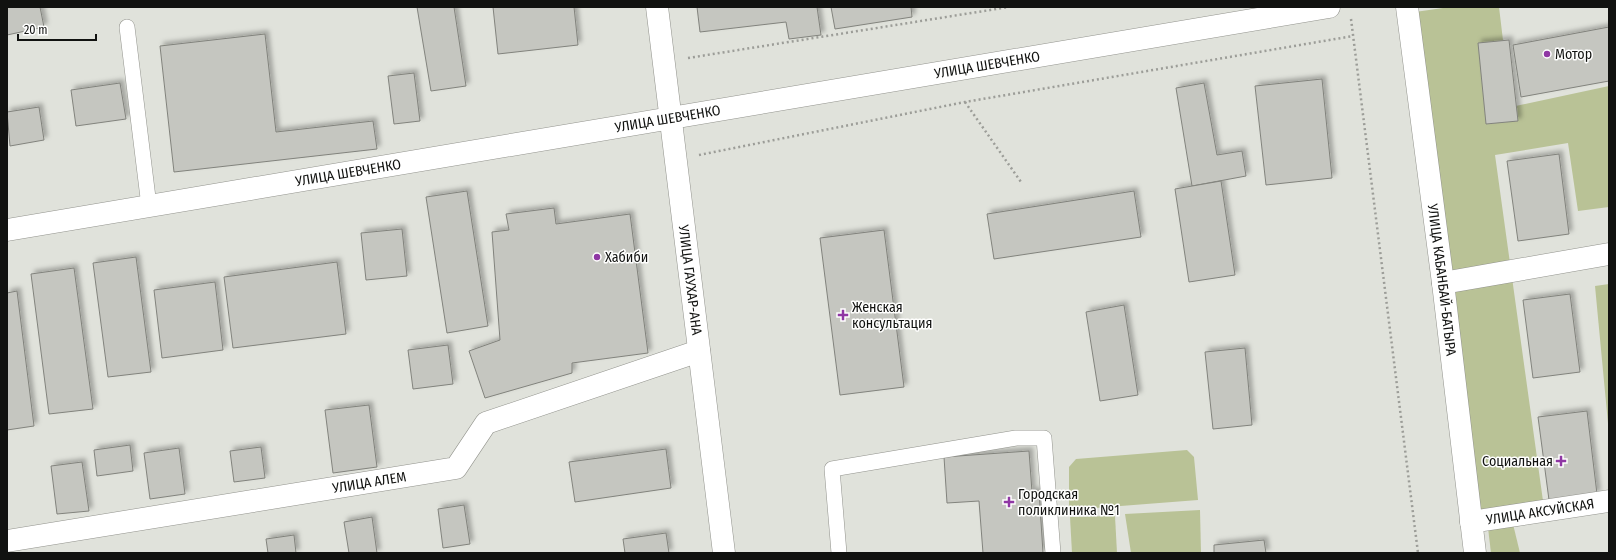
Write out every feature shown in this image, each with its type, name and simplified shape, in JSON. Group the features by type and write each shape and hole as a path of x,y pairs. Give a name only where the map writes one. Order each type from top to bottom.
{"street":[{"name":"УЛИЦА ГАУХАР-АНА","path":"657,7 670,119 677,159 724,553"},
{"name":"УЛИЦА ШЕВЧЕНКО","path":"7,230 1329,7"},
{"name":"УЛИЦА КАБАНБАЙ-БАТЫРА","path":"1406,7 1443,283 1475,553"},
{"path":"1443,283 1609,254"},
{"name":"УЛИЦА АЛЕМ","path":"7,541 456,468 486,423 699,351"},
{"name":"УЛИЦА АКСУЙСКАЯ","path":"1471,522 1609,501"}],"lane":[{"path":"127,28 149,206"},
{"path":"839,553 832,469 1016,438 1044,438 1053,553"}],"path":[{"path":"663,62 1009,7"},
{"path":"1350,14 1418,553"},
{"path":"677,159 965,102 1353,36"},
{"path":"965,102 1021,182"}],"green space":[{"path":"1450,7 1499,7 1511,107 1609,86 1609,207 1578,211 1568,143 1495,155 1543,501 1473,514 1415,12"},
{"path":"1609,284 1609,434 1595,286"},
{"path":"1187,450 1194,457 1198,500 1069,510 1069,467 1076,459"},
{"path":"1200,510 1201,553 1131,553 1125,514"},
{"path":"1115,516 1117,553 1072,553 1070,517"},
{"path":"1513,524 1520,553 1491,553 1488,528"}],"building":[{"path":"7,7 40,7 44,27 7,35"},
{"path":"417,7 454,7 466,86 431,91"},
{"path":"493,7 574,7 578,45 498,54"},
{"path":"697,7 817,7 821,35 789,39 786,22 700,32"},
{"path":"831,7 911,7 912,17 835,29"},
{"path":"1609,27 1609,81 1521,97 1513,45"},
{"path":"265,34 276,132 373,121 377,149 174,172 160,46"},
{"path":"1509,40 1518,121 1486,124 1478,43"},
{"path":"414,73 420,121 394,124 388,76"},
{"path":"1322,79 1332,178 1266,185 1255,86"},
{"path":"120,83 126,119 76,126 71,90"},
{"path":"1204,83 1217,155 1242,151 1246,176 1192,186 1176,88"},
{"path":"39,107 44,140 10,146 7,112"},
{"path":"1559,154 1569,234 1518,241 1507,161"},
{"path":"1221,181 1235,275 1189,282 1175,189"},
{"path":"467,191 488,326 447,333 426,197"},
{"path":"1134,191 1141,237 994,259 987,214"},
{"path":"554,208 556,224 630,214 648,353 572,363 572,373 485,398 469,351 500,340 492,232 509,230 506,214"},
{"path":"402,229 407,276 366,280 361,233"},
{"path":"884,230 904,387 840,395 820,238"},
{"path":"136,257 151,372 108,377 93,263"},
{"path":"337,262 346,334 233,348 224,277"},
{"path":"74,268 93,409 49,414 31,274"},
{"path":"215,282 223,350 162,358 154,290"},
{"path":"17,291 34,426 7,430 7,293"},
{"path":"1570,294 1580,372 1533,378 1523,300"},
{"path":"1124,305 1138,395 1100,401 1086,312"},
{"path":"448,345 453,384 413,389 408,350"},
{"path":"1245,348 1252,425 1213,429 1205,352"},
{"path":"369,405 377,467 333,473 325,410"},
{"path":"1587,411 1597,494 1549,500 1538,417"},
{"path":"130,445 133,471 97,476 94,450"},
{"path":"261,447 265,478 234,482 230,451"},
{"path":"179,448 185,494 150,499 144,453"},
{"path":"666,449 671,488 575,502 569,462"},
{"name":"Городская поликлиника №1","path":"1029,451 1032,492 1039,491 1043,553 983,553 979,501 947,503 944,457"},
{"path":"82,462 89,511 57,514 51,466"},
{"path":"464,505 470,544 443,548 438,509"},
{"path":"372,517 377,553 349,553 344,522"},
{"path":"666,533 669,553 625,553 623,539"},
{"path":"294,535 296,553 268,553 266,539"},
{"path":"1264,540 1266,553 1214,553 1214,545"}],"place":[{"name":"Мотор","path":"1547,54"},
{"name":"Хабиби","path":"597,257"},
{"name":"Женская консультация","path":"843,315"},
{"name":"Социальная","path":"1561,461"},
{"name":"Городская поликлиника №1","path":"1009,502"}]}
